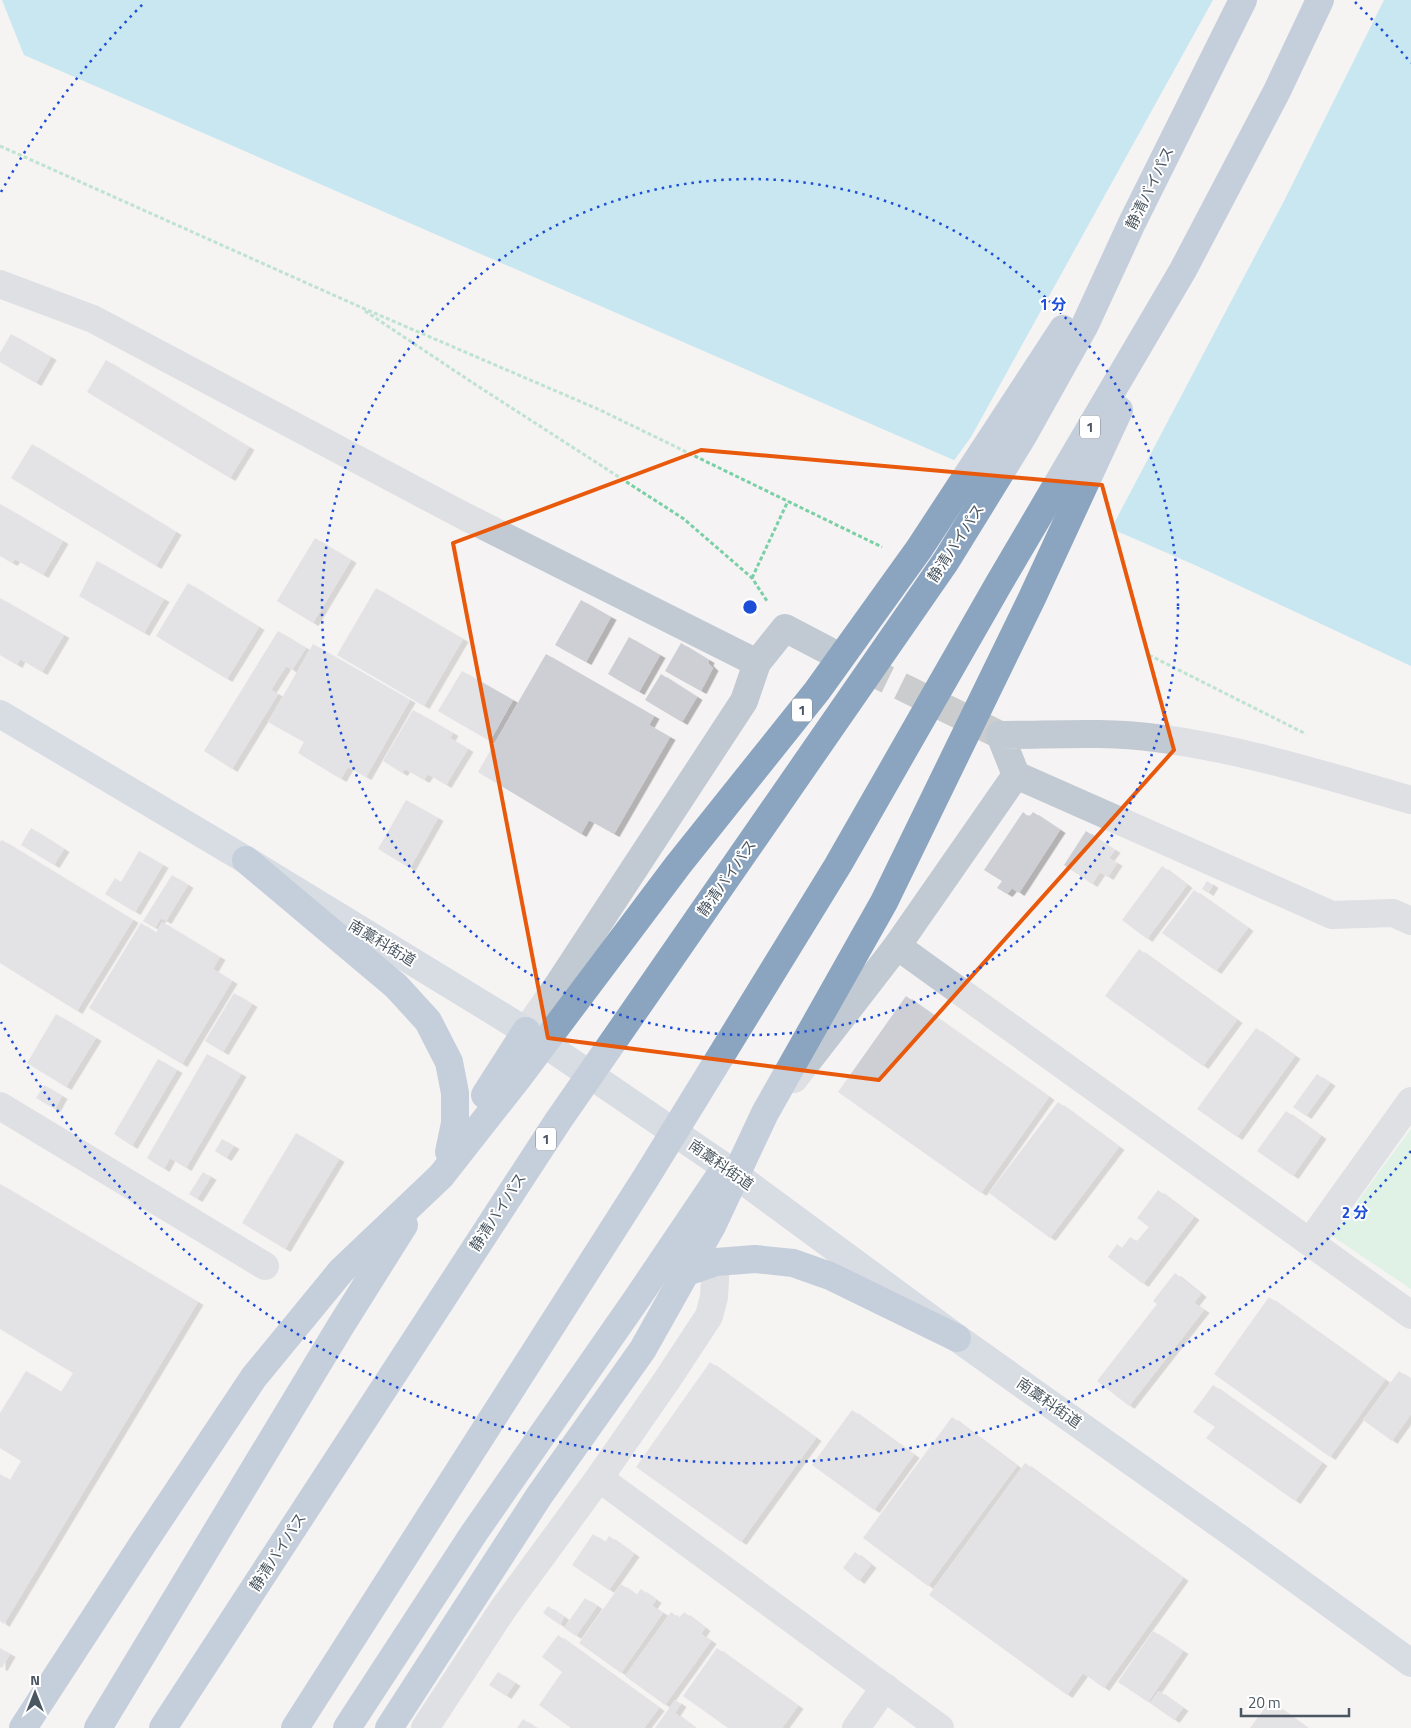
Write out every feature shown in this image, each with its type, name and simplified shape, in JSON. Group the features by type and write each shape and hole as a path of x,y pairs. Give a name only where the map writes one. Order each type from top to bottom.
{"highway":[{"name":"静清バイパス","path":"163,1728 558,1121 946,561 1022,436 1085,325 1132,223 1243,0"},
{"name":"1","path":"295,1728 642,1184 838,865 998,584 1183,270 1277,91 1320,0"},
{"name":"1","path":"24,1727 254,1377 341,1271 441,1176 518,1078 678,865 817,691 919,549 1132,223"},
{"name":"1","path":"388,1728 539,1496 642,1349 712,1226 765,1113 884,902 1032,598 1183,270"},
{"path":"246,860 396,986 428,1021 449,1062 456,1093 455,1123 449,1152"},
{"path":"98,1728 340,1328 526,1031"},
{"path":"348,1728 474,1533 636,1300 725,1167"},
{"path":"636,1300 675,1275 716,1262 755,1259 794,1263 830,1276 957,1338"}],"main road":[{"name":"南藁科街道","path":"0,714 246,860 526,1031 725,1167 957,1338 1239,1538 1411,1663"}],"street":[{"path":"0,284 93,319 462,515 757,664"},
{"path":"526,1031 744,702 757,664 785,628 825,649"},
{"path":"1411,800 1213,746 1154,738 1098,735 1000,735 1016,775 1332,915 1393,913 1411,921"},
{"path":"725,1167 897,946 1016,775"},
{"path":"897,946 1411,1315"},
{"path":"1310,1242 1411,1100"},
{"path":"0,1106 265,1266"},
{"path":"425,1728 503,1609 599,1478 709,1316 714,1297 716,1262"},
{"path":"599,1478 940,1728"},
{"path":"856,1728 885,1687"}],"path":[{"path":"0,146 358,306 600,410 890,551"},
{"path":"358,306 481,389 684,519 752,578 785,628"},
{"path":"752,578 788,502"},
{"path":"1149,655 1306,734"}],"highlighted area":[{"path":"701,450 1102,485 1174,750 879,1080 548,1038 453,543"}],"green space":[{"path":"1411,1129 1411,1289 1332,1236"}],"water":[{"path":"2,0 1411,0 1411,666 1197,566 24,55"}],"pier":[{"path":"1213,0 1384,0 1284,201 1110,531 953,462 971,437"}],"building":[{"path":"11,334 51,357 36,383 0,362 0,353"},
{"path":"106,360 249,447 230,478 87,392"},
{"path":"32,444 176,532 156,566 11,478"},
{"path":"0,504 63,541 43,575 15,559 12,563 0,556"},
{"path":"315,538 351,560 313,623 277,601"},
{"path":"97,561 164,599 144,633 79,596"},
{"path":"188,583 259,627 227,679 156,636"},
{"path":"376,588 463,639 424,706 337,655"},
{"path":"0,598 64,635 42,672 20,659 17,665 0,655"},
{"path":"581,600 611,617 586,662 555,645"},
{"path":"278,631 306,648 292,670 286,666 271,690 278,694 232,769 204,751"},
{"path":"629,637 660,655 639,692 608,674"},
{"path":"681,643 709,660 708,663 713,668 701,691 665,671"},
{"path":"313,644 410,700 366,777 348,767 341,779 298,753 304,742 268,722"},
{"path":"546,654 654,716 649,725 670,737 614,834 589,820 581,834 478,772"},
{"path":"462,671 513,700 490,741 438,711"},
{"path":"661,674 697,697 682,722 645,700"},
{"path":"413,710 453,733 450,738 468,749 446,785 428,774 424,780 405,769 402,773 383,761"},
{"path":"406,800 438,818 410,868 378,849"},
{"path":"1023,812 1029,817 1033,812 1060,830 1019,893 1012,888 1007,894 997,888 1002,881 984,870"},
{"path":"31,828 64,849 54,865 21,845"},
{"path":"1086,831 1115,850 1109,858 1117,863 1108,877 1100,872 1092,884 1064,865"},
{"path":"2,840 133,920 77,1011 0,963 0,842"},
{"path":"139,851 163,865 135,912 105,894 115,878 121,882"},
{"path":"1162,866 1187,885 1147,939 1122,920"},
{"path":"172,875 188,885 166,921 161,918 155,928 143,921"},
{"path":"1207,881 1213,885 1208,893 1202,889"},
{"path":"1194,890 1248,928 1216,971 1162,933"},
{"path":"162,922 220,957 213,969 232,981 182,1064 89,1008 141,923 156,933"},
{"path":"1139,949 1237,1020 1203,1066 1105,996"},
{"path":"234,993 252,1004 223,1052 205,1041"},
{"path":"906,996 1049,1097 981,1193 838,1092"},
{"path":"56,1014 96,1038 66,1087 27,1063"},
{"path":"1256,1028 1295,1056 1237,1137 1197,1109"},
{"path":"207,1054 241,1074 186,1168 170,1158 164,1169 147,1158"},
{"path":"158,1059 177,1070 132,1146 114,1134"},
{"path":"1317,1074 1330,1083 1306,1116 1293,1107"},
{"path":"44,1085 62,1096 55,1109 36,1098"},
{"path":"1058,1102 1119,1147 1050,1238 989,1193"},
{"path":"1286,1111 1321,1136 1293,1176 1257,1151"},
{"path":"296,1133 339,1159 285,1249 242,1223"},
{"path":"222,1139 234,1146 226,1158 215,1151"},
{"path":"203,1172 211,1177 197,1199 189,1194"},
{"path":"0,1184 198,1302 4,1624 0,1621 0,1474 10,1480 21,1461 0,1448 0,1413 26,1371 61,1392 73,1373 0,1329"},
{"path":"1158,1190 1194,1217 1143,1284 1108,1257 1117,1244 1122,1248 1130,1237 1137,1241 1149,1227 1137,1218"},
{"path":"1175,1273 1201,1294 1194,1303 1204,1310 1129,1406 1097,1381 1157,1304 1153,1301"},
{"path":"1269,1297 1385,1380 1330,1457 1214,1374"},
{"path":"710,1362 816,1438 741,1542 636,1467"},
{"path":"1399,1371 1411,1379 1411,1414 1392,1441 1363,1420"},
{"path":"1213,1385 1322,1463 1295,1501 1206,1438 1215,1427 1193,1412"},
{"path":"852,1410 914,1455 874,1510 812,1465"},
{"path":"952,1417 1017,1466 928,1586 863,1538"},
{"path":"1025,1463 1183,1578 1104,1688 1083,1673 1067,1695 929,1595"},
{"path":"593,1534 605,1542 609,1536 634,1554 609,1590 572,1565"},
{"path":"855,1552 871,1565 859,1581 843,1568"},
{"path":"621,1584 636,1595 641,1589 656,1600 652,1606 663,1613 621,1673 579,1643"},
{"path":"585,1598 597,1606 576,1636 564,1628"},
{"path":"548,1606 564,1617 560,1625 543,1613"},
{"path":"671,1612 679,1618 684,1612 705,1628 701,1634 711,1641 665,1705 625,1676"},
{"path":"1153,1631 1183,1651 1148,1702 1118,1682"},
{"path":"558,1635 659,1708 644,1728 571,1728 539,1705 562,1672 542,1657"},
{"path":"0,1648 10,1654 2,1668 0,1667"},
{"path":"717,1648 798,1706 782,1728 728,1728 683,1696"},
{"path":"498,1672 515,1683 506,1696 489,1685"},
{"path":"1159,1691 1183,1708 1174,1720 1150,1703"},
{"path":"675,1700 681,1704 675,1713 695,1728 655,1728"},
{"path":"1270,1701 1307,1728 1250,1728"},
{"path":"523,1719 536,1728 517,1728"}],"tunnel":[{"path":"825,649 1000,735"}]}
